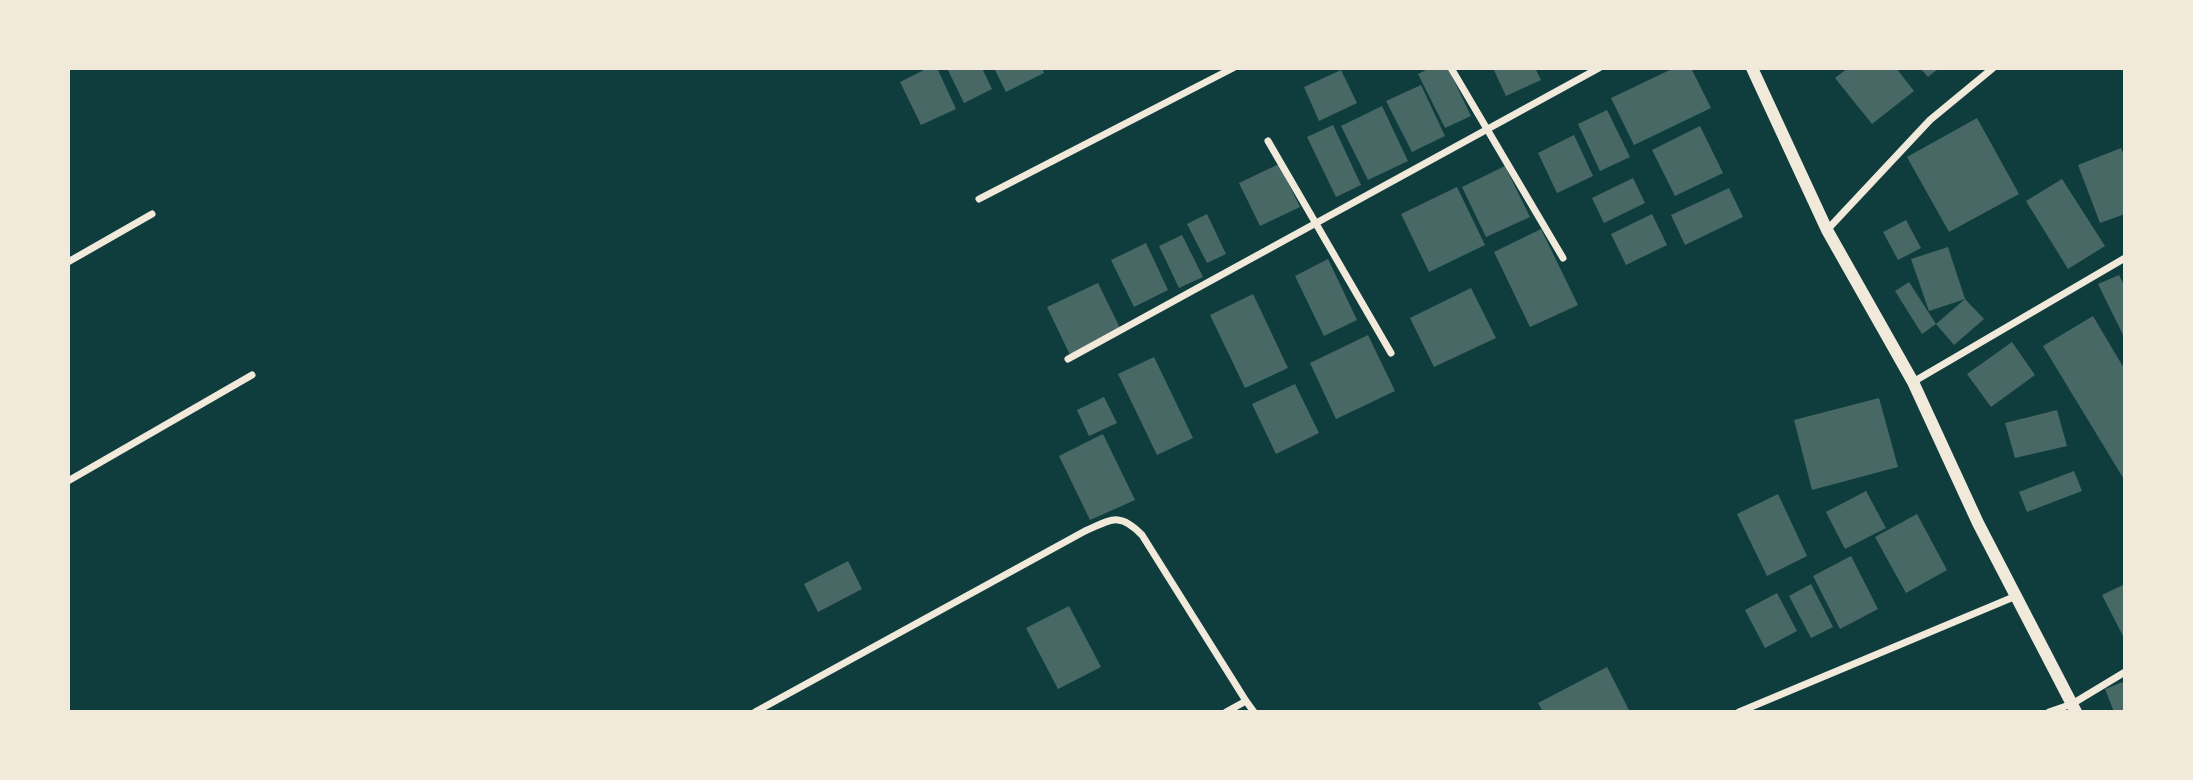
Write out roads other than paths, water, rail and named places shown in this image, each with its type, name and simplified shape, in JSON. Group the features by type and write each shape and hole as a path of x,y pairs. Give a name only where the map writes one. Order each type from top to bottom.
{"street":[{"path":"979,199 1233,68"},
{"path":"1451,68 1563,258"},
{"path":"1068,359 1599,68"},
{"path":"1752,68 1827,230 1913,383 1979,523 2074,708"},
{"path":"1827,230 1930,120 1993,68"},
{"path":"1268,141 1391,353"},
{"path":"68,262 152,214"},
{"path":"1913,383 2125,258"},
{"path":"68,481 252,375"},
{"path":"755,712 1073,537 1111,519 1130,522 1142,535 1254,712"},
{"path":"1740,712 2017,596"},
{"path":"2049,712 2074,708 2125,672"},
{"path":"1226,712 1246,701"}]}
